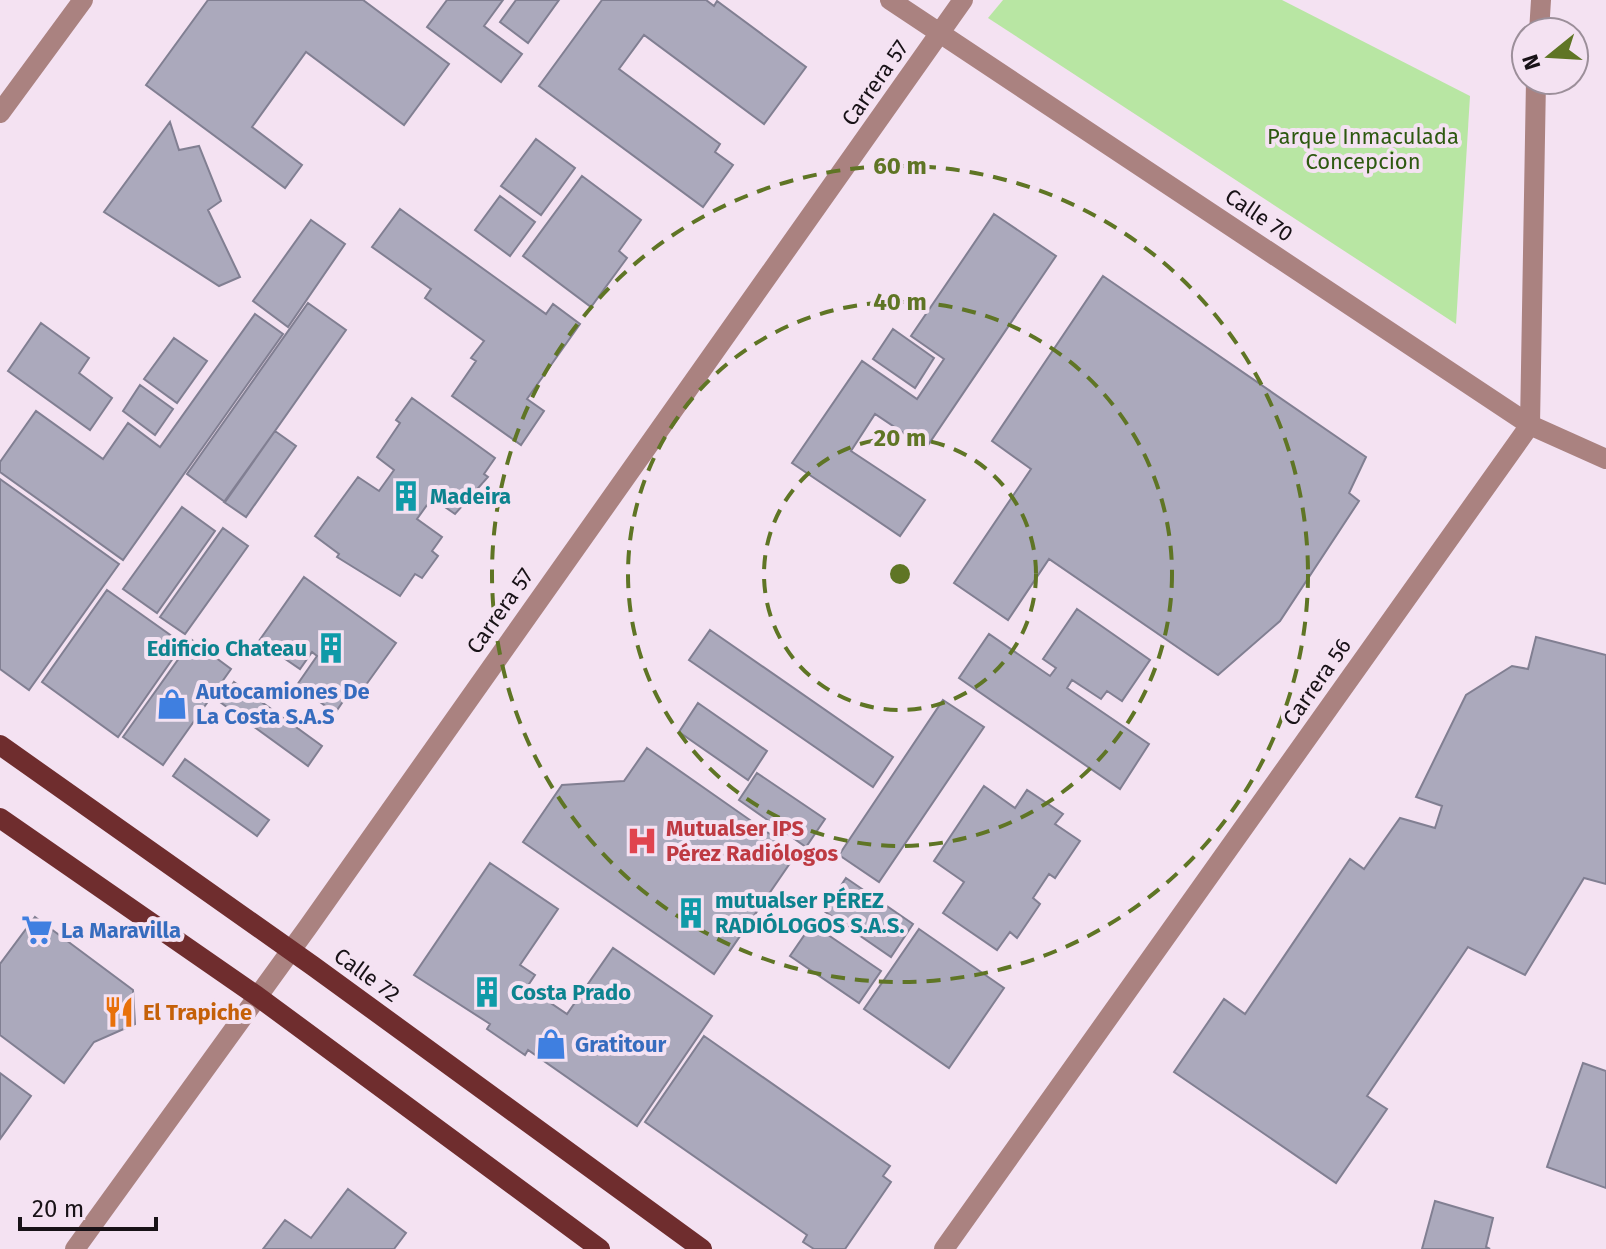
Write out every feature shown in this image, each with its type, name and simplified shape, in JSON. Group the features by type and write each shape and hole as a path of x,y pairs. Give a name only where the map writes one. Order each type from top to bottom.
{"main road":[{"name":"Calle 72","path":"0,745 702,1249"},
{"path":"0,818 257,996 600,1249"}],"street":[{"path":"0,113 83,0"},
{"name":"Calle 70","path":"890,0 938,34 1026,87 1530,425 1606,459"},
{"name":"Carrera 57","path":"75,1249 290,951 963,0"},
{"path":"1530,425 1536,96"},
{"name":"Carrera 56","path":"944,1249 1530,425"}],"green space":[{"name":"Parque Inmaculada Concepcion","path":"1003,0 1282,0 1470,96 1456,324 988,18"}],"building":[{"path":"208,0 363,0 449,64 404,125 306,52 252,127 302,165 285,188 146,85"},
{"path":"447,0 503,0 484,26 522,54 501,82 427,27"},
{"path":"516,0 559,0 528,43 500,22"},
{"path":"602,0 706,0 714,6 717,1 806,67 764,124 644,35 619,69 720,144 715,152 733,165 703,207 539,86"},
{"path":"170,122 179,150 199,146 221,201 208,210 240,277 219,286 104,212"},
{"path":"536,139 575,168 541,215 501,186"},
{"path":"582,176 641,220 619,251 627,258 591,307 523,256"},
{"path":"500,196 535,222 510,256 475,230"},
{"path":"400,209 546,314 553,304 580,324 527,399 544,411 521,445 452,396 476,361 471,358 484,341 425,298 431,289 372,247"},
{"path":"994,214 1056,256 926,448 875,414 851,451 925,500 900,536 792,463 862,361 917,399 944,359 911,336"},
{"path":"311,220 345,244 288,327 253,301"},
{"path":"1103,276 1366,457 1349,493 1359,501 1280,621 1218,675 1049,559 1008,620 954,583 1031,469 992,441"},
{"path":"308,303 346,330 225,502 187,474"},
{"path":"255,314 283,334 123,560 0,472 0,462 36,411 103,459 128,423 160,447"},
{"path":"41,323 89,358 79,373 112,398 90,430 8,371"},
{"path":"893,329 934,358 915,388 873,359"},
{"path":"174,338 207,361 177,403 144,379"},
{"path":"140,385 173,409 155,435 123,411"},
{"name":"Madeira","path":"412,398 495,458 484,474 488,477 455,514 432,498 417,519 442,537 432,551 438,556 422,578 415,574 400,596 337,557 339,554 315,536 358,477 379,491 394,470 377,457 400,423 396,420"},
{"path":"275,431 296,446 246,517 224,502"},
{"path":"0,479 119,564 29,690 0,669"},
{"path":"182,507 215,531 157,613 123,589"},
{"path":"223,528 248,546 185,634 160,617"},
{"name":"Edificio Chateau","path":"304,577 396,643 363,689 355,684 335,713 297,685 317,656 312,652 300,669 259,641"},
{"path":"107,590 183,644 118,737 42,682"},
{"path":"1077,609 1150,660 1122,701 1107,691 1101,699 1072,680 1067,688 1149,744 1120,789 959,678 989,634 1050,676 1056,668 1043,659"},
{"path":"710,630 893,757 873,787 689,660"},
{"path":"1536,637 1606,655 1606,884 1584,878 1525,975 1468,947 1367,1096 1387,1109 1336,1183 1174,1072 1224,999 1245,1014 1350,859 1364,869 1400,818 1435,828 1442,806 1416,797 1466,695 1512,666 1528,669"},
{"path":"192,640 231,669 163,765 123,737"},
{"path":"234,682 322,746 308,766 220,702"},
{"path":"943,700 984,727 879,882 839,855"},
{"path":"698,703 767,751 748,780 679,732"},
{"name":"mutualser PÉREZ RADIÓLOGOS S.A.S.","path":"647,748 797,853 714,974 523,842 562,785 624,781"},
{"path":"185,759 269,820 257,836 173,776"},
{"path":"757,773 825,819 806,847 739,800"},
{"path":"984,786 1015,808 1027,790 1063,814 1055,824 1080,841 1055,878 1049,874 1033,898 1040,904 1017,938 1010,932 997,950 943,913 964,882 934,861"},
{"name":"Costa Prado","path":"490,863 558,909 520,965 535,975 527,987 567,1014 613,948 712,1016 637,1126 528,1050 525,1055 487,1029 490,1024 414,975"},
{"path":"846,878 913,924 891,957 824,911"},
{"path":"35,917 133,990 135,1024 94,1042 64,1083 0,1035 0,964"},
{"path":"812,924 881,971 859,1003 790,956"},
{"path":"919,929 1004,988 949,1068 864,1009"},
{"path":"704,1036 890,1166 883,1176 891,1182 845,1249 814,1249 803,1242 807,1235 645,1122"},
{"path":"1583,1063 1606,1071 1606,1188 1547,1167"},
{"path":"0,1073 31,1096 0,1139"},
{"path":"348,1189 406,1233 394,1249 263,1249 285,1220 311,1238"},
{"path":"1435,1201 1493,1218 1486,1247 1490,1249 1422,1249"}],"place":[{"name":"Madeira","path":"406,496"},
{"name":"Edificio Chateau","path":"331,648"},
{"name":"Autocamiones De La Costa S.A.S","path":"172,704"},
{"name":"Mutualser IPS Pérez Radiólogos","path":"642,841"},
{"name":"mutualser PÉREZ RADIÓLOGOS S.A.S.","path":"691,913"},
{"name":"La Maravilla","path":"37,930"},
{"name":"Costa Prado","path":"487,992"},
{"name":"El Trapiche","path":"119,1012"},
{"name":"Gratitour","path":"551,1044"}]}
